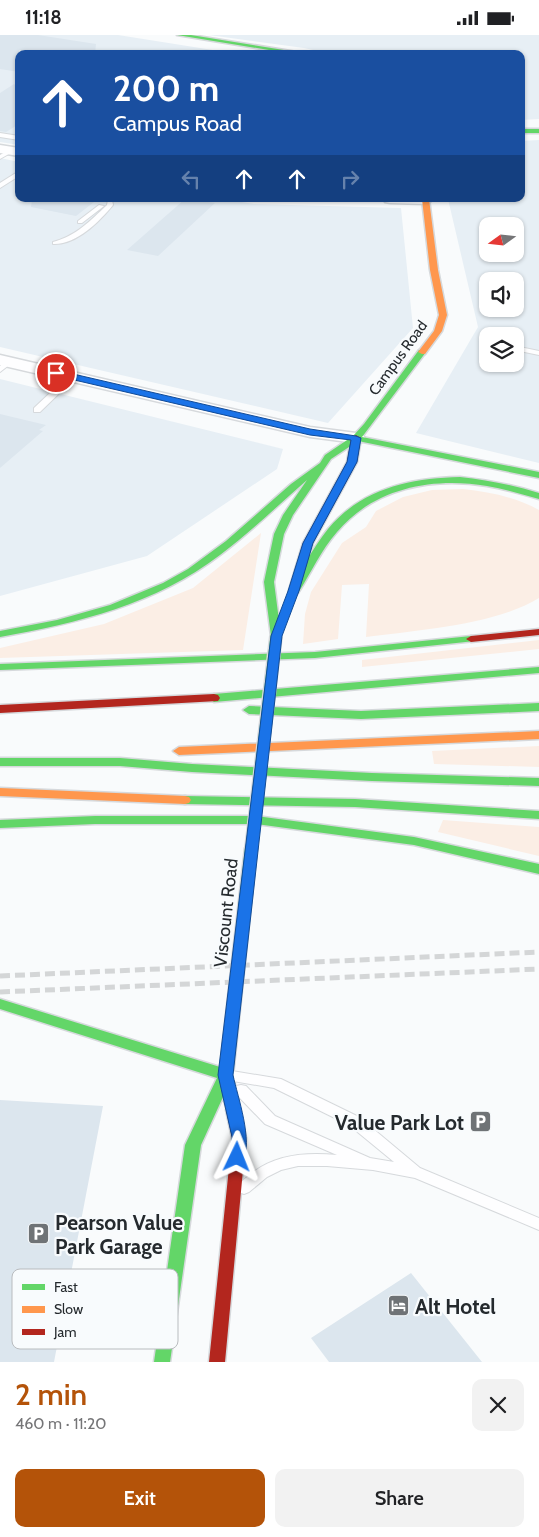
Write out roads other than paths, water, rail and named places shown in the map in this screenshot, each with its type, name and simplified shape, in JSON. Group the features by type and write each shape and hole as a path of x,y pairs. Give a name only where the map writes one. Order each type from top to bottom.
{"main road":[{"path":"180,35 221,38 285,50"},
{"path":"525,131 539,131"},
{"name":"Campus Road","path":"276,636 269,583 279,534 288,515 321,465 328,457 356,438 438,331 443,315 434,270 426,202"},
{"path":"356,438 539,475"},
{"name":"Campus Road","path":"276,636 290,600 308,543 352,462 356,438"},
{"path":"0,634 106,611 161,589 182,578 215,554 303,478 321,465"},
{"path":"290,600 339,523 386,490 427,480 461,478 499,483 539,496"},
{"path":"420,644 507,624"},
{"path":"0,667 296,656 539,632"},
{"name":"Viscount Road","path":"217,1362 239,1137 226,1075 276,636"},
{"path":"0,709 113,705 407,684 539,670"},
{"path":"113,705 222,709"},
{"path":"242,710 362,715 539,707"},
{"path":"171,751 539,735"},
{"path":"120,762 152,751"},
{"path":"0,762 120,762 363,776 539,782"},
{"path":"0,792 219,801 355,803 539,815"},
{"path":"0,824 95,820 256,820 414,841 539,869"},
{"path":"0,1004 226,1075"},
{"name":"Viscount Road","path":"175,1269 193,1145 226,1075"},
{"name":"Viscount Road","path":"162,1362 164,1349"}],"street":[{"path":"3,364 72,377 310,432 356,438"}],"lane":[{"path":"0,135 15,137"},
{"path":"0,176 8,180"},
{"path":"0,185 15,176"},
{"path":"80,222 108,202"},
{"path":"55,243 68,241 80,233 111,202"},
{"path":"93,213 101,214"},
{"path":"524,350 539,353"},
{"path":"36,410 72,377"},
{"path":"226,1075 270,1120 373,1164"},
{"path":"226,1075 276,1083 354,1121 416,1172"},
{"path":"234,1197 262,1173 278,1165 298,1161 327,1160 373,1164 416,1172 539,1223"}],"railway":[{"path":"0,976 539,952"},
{"path":"0,992 539,969"}],"place":[{"name":"Value Park Lot","path":"480,1122"},
{"name":"Pearson Value Park Garage","path":"39,1234"},
{"name":"Alt Hotel","path":"399,1306"}]}
